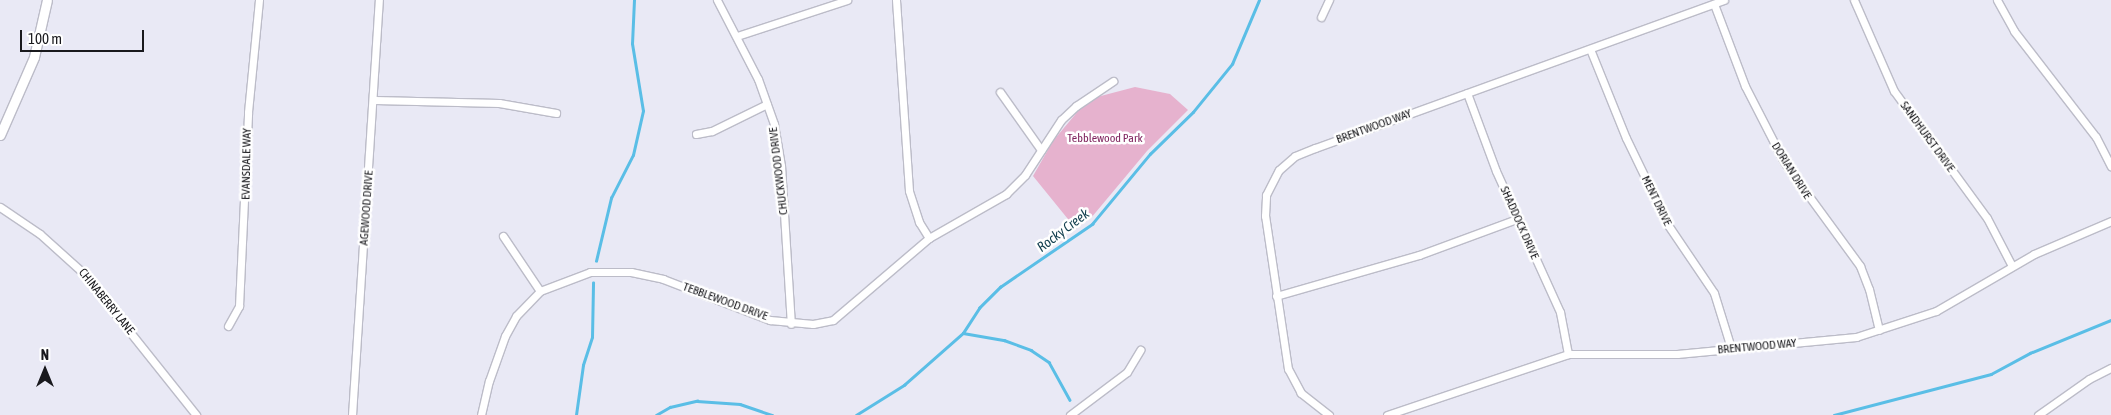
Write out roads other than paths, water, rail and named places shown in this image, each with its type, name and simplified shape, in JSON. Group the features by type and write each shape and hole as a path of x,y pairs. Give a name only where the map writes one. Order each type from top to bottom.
{"street":[{"path":"0,135 34,57 47,0"},
{"name":"EVANSDALE WAY","path":"228,326 239,306 248,112 259,0"},
{"name":"AGEWOOD DRIVE","path":"352,415 375,100 379,0"},
{"name":"CHUCKWOOD DRIVE","path":"718,0 737,36 768,104 781,166 791,324"},
{"path":"737,36 790,16 847,0"},
{"path":"896,0 909,191 919,222 929,238"},
{"path":"1321,17 1329,0"},
{"name":"BRENTWOOD WAY","path":"1329,415 1301,393 1293,382 1276,296 1265,207 1270,185 1279,170 1296,156 1315,148 1724,0"},
{"name":"SANDHURST DRIVE","path":"1854,0 1894,91 1987,218 2012,266"},
{"path":"1996,0 2014,31 2096,137 2111,166"},
{"name":"DORIAN DRIVE","path":"1714,4 1745,86 1784,162 1860,266 1869,289 1879,330"},
{"name":"MENT DRIVE","path":"1590,49 1626,138 1663,217 1678,243 1714,293 1731,348"},
{"name":"TEBBLEWOOD DRIVE","path":"481,415 489,381 505,336 516,316 540,291 590,272 631,272 663,279 756,316 791,324 824,323 841,315 929,238 1006,194 1025,175 1068,113 1113,81"},
{"path":"1000,92 1041,150"},
{"name":"SHADDOCK DRIVE","path":"1467,93 1517,219 1560,312 1568,354"},
{"path":"375,100 499,103 556,113"},
{"path":"696,134 712,131 768,104"},
{"name":"CHINABERRY LANE","path":"0,206 40,234 82,272 196,415"},
{"path":"1276,296 1402,260 1517,219"},
{"name":"BRENTWOOD WAY","path":"1387,415 1568,354 1677,354 1731,348 1836,341 1879,330 1936,311 2012,266 2111,221"},
{"path":"503,236 540,291"},
{"path":"1070,415 1127,372 1140,350"},
{"path":"2038,415 2089,379 2111,368"}],"waterway":[{"path":"596,261 611,198 633,155 643,111 632,44 634,0"},
{"name":"Rocky Creek","path":"856,415 904,385 963,333 979,308 1000,287 1092,224 1150,154 1193,112 1232,64 1259,0"},
{"path":"576,415 583,365 592,337 593,283"},
{"path":"1834,415 1991,374 2030,353 2111,320"},
{"path":"963,333 1004,340 1031,350 1049,362 1070,400"},
{"name":"Rocky Creek","path":"656,415 670,407 697,401 740,404 772,415"}],"park label":[{"name":"Tebblewood Park","path":"1105,139"}]}
